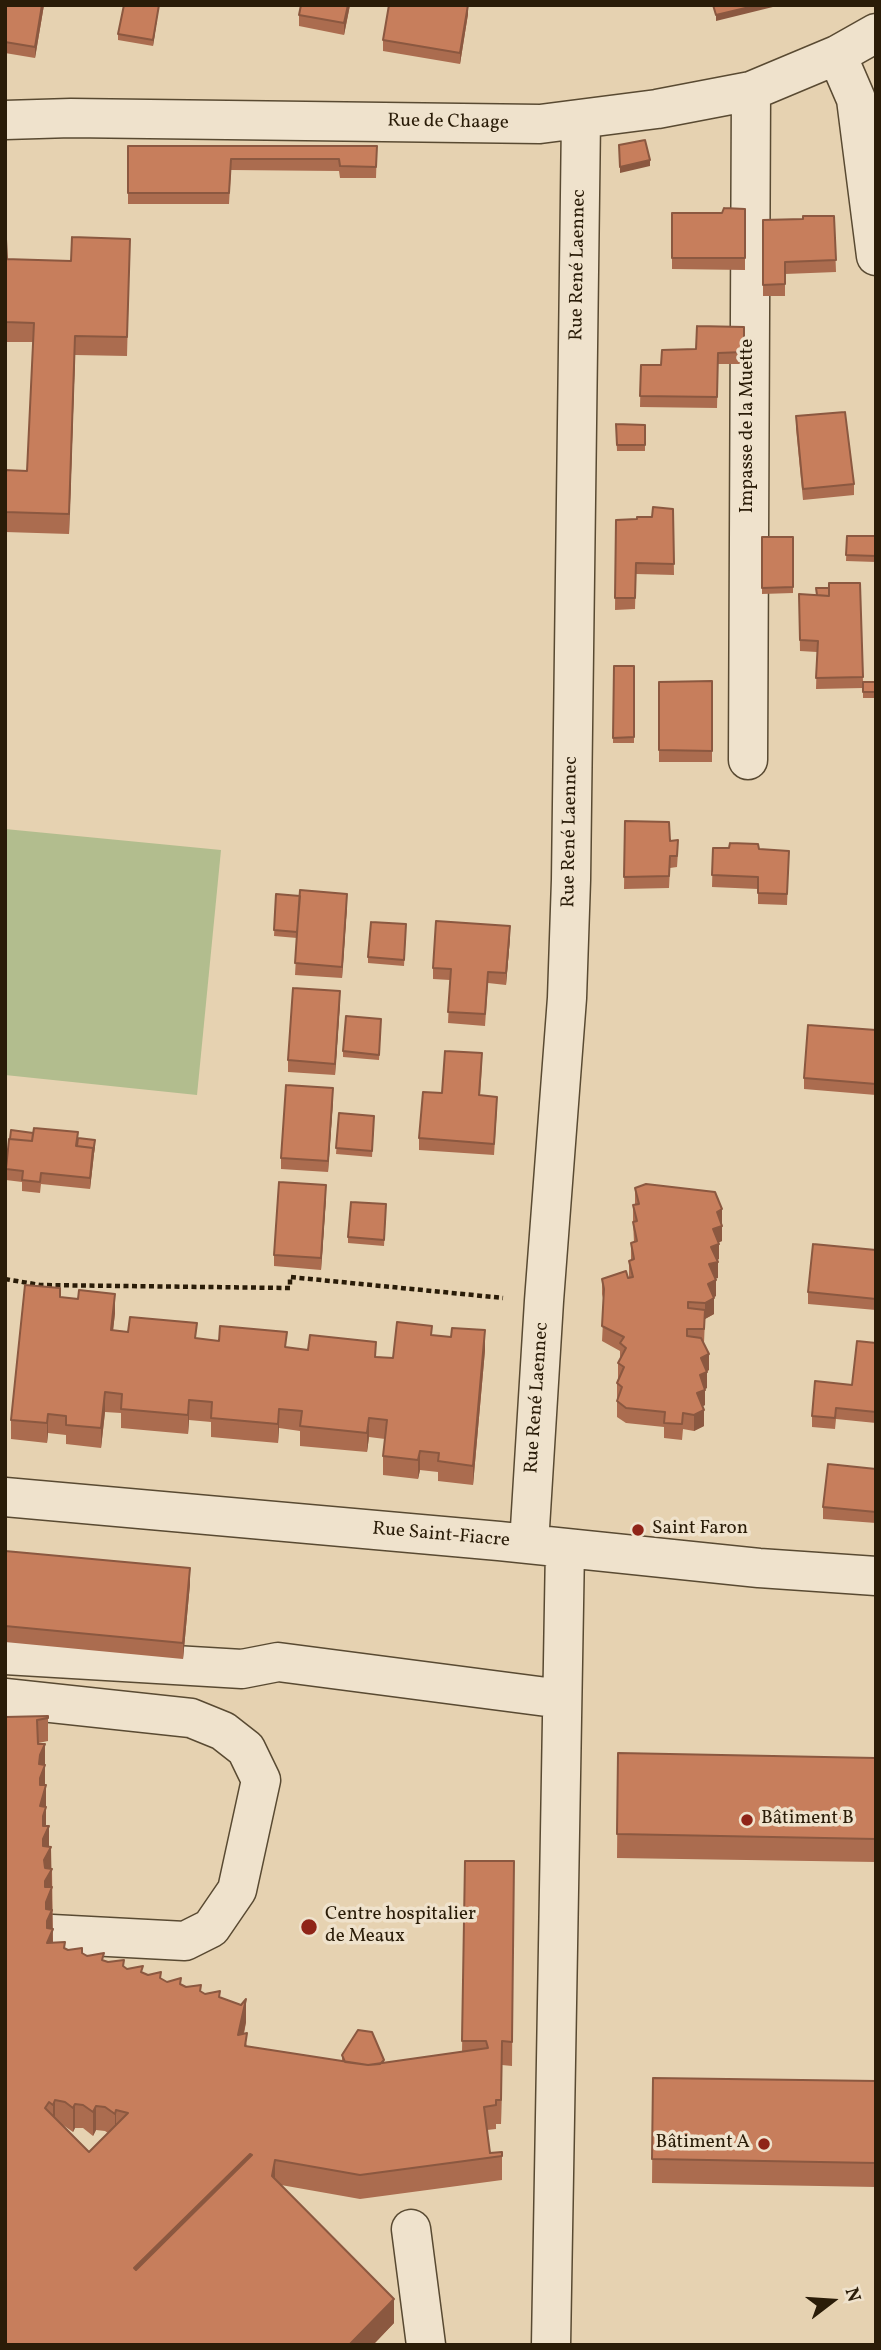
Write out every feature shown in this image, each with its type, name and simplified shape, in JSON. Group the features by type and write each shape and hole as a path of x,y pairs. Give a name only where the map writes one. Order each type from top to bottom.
{"street":[{"name":"Rue de Chaage","path":"5,120 85,118 540,124 657,109 751,91 837,55 876,33"},
{"path":"837,55 856,99 876,256"},
{"name":"Impasse de la Muette","path":"748,760 751,91"},
{"name":"Rue René Laennec","path":"551,2345 562,1699 547,1546 544,1301 568,985 581,119"},
{"name":"Rue Saint-Fiacre","path":"5,1497 547,1546 759,1569 876,1576"},
{"path":"5,1655 242,1669 278,1662 562,1699"},
{"path":"5,1698 191,1718 223,1731 246,1749 261,1780 237,1890 211,1928 185,1941 52,1934"},
{"path":"411,2229 426,2345"}],"path":[{"path":"5,1279 40,1285 290,1287 290,1277 544,1301"}],"green space":[{"path":"5,829 221,850 197,1095 5,1075"}],"building":[{"path":"5,5 42,5 35,47 5,42"},
{"path":"124,5 159,5 153,40 118,34"},
{"path":"301,5 348,5 344,23 299,15"},
{"path":"389,5 468,5 460,53 383,40"},
{"path":"713,5 758,5 716,15"},
{"path":"645,140 650,160 620,167 619,145"},
{"path":"128,146 377,146 376,167 340,166 339,159 231,159 229,193 128,193"},
{"path":"724,208 745,209 745,258 672,258 672,213 722,213"},
{"path":"803,216 834,216 836,260 785,262 785,284 763,285 763,220 803,219"},
{"path":"72,237 130,239 127,337 75,336 69,514 5,512 5,470 27,471 34,323 5,322 5,259 71,261"},
{"path":"697,326 744,327 744,352 718,353 717,397 640,396 641,365 661,365 662,350 696,349"},
{"path":"845,412 854,484 803,489 796,416"},
{"path":"616,424 645,425 645,445 617,445"},
{"path":"653,507 673,509 674,564 636,563 635,598 615,598 616,520 652,517"},
{"path":"847,536 876,536 876,556 846,555"},
{"path":"762,537 793,537 793,587 762,588"},
{"path":"829,583 860,583 863,677 816,678 818,641 800,640 799,594 829,596"},
{"path":"816,588 829,588 829,596 817,595"},
{"path":"614,666 634,666 634,737 613,738"},
{"path":"712,681 712,751 659,750 659,682"},
{"path":"863,682 876,682 876,692 863,692"},
{"path":"625,821 669,822 670,841 678,840 677,856 670,856 669,876 624,877"},
{"path":"730,843 758,844 759,849 789,851 787,894 758,893 758,877 712,875 713,848 729,848"},
{"path":"300,890 347,894 342,967 295,963"},
{"path":"276,894 300,896 297,932 274,930"},
{"path":"436,921 510,926 506,973 488,972 485,1014 448,1012 451,969 433,968"},
{"path":"371,922 406,924 404,960 368,957"},
{"path":"293,988 340,991 335,1064 288,1060"},
{"path":"346,1016 381,1019 379,1055 343,1051"},
{"path":"808,1025 876,1030 876,1084 804,1078"},
{"path":"445,1051 482,1053 479,1095 497,1097 494,1144 419,1138 423,1092 442,1093"},
{"path":"286,1085 333,1088 328,1161 281,1158"},
{"path":"339,1113 374,1116 372,1151 336,1148"},
{"path":"34,1128 78,1132 76,1146 93,1148 90,1178 41,1173 40,1182 22,1180 23,1171 6,1169 9,1139 32,1141"},
{"path":"11,1130 33,1133 32,1141 10,1139"},
{"path":"78,1138 95,1140 93,1153 93,1148 77,1146"},
{"path":"279,1182 326,1185 321,1258 274,1255"},
{"path":"646,1184 715,1192 722,1209 717,1212 722,1226 713,1229 719,1244 711,1247 718,1262 709,1264 716,1280 708,1284 714,1298 705,1303 688,1302 688,1308 705,1310 704,1329 687,1329 687,1336 701,1338 709,1354 701,1358 707,1372 700,1375 705,1390 697,1393 704,1410 694,1415 683,1413 682,1424 664,1423 665,1412 626,1408 617,1401 622,1387 617,1383 624,1367 618,1363 626,1348 620,1343 624,1337 602,1326 602,1279 626,1271 628,1278 633,1277 629,1261 634,1259 631,1243 637,1241 633,1222 637,1221 633,1205 639,1204 635,1188"},
{"path":"351,1202 386,1204 384,1240 348,1237"},
{"path":"813,1244 876,1250 876,1299 808,1292"},
{"path":"25,1285 60,1288 60,1297 78,1299 79,1290 115,1294 111,1330 128,1332 130,1317 197,1323 195,1338 219,1341 220,1326 287,1332 285,1347 308,1350 310,1335 376,1342 375,1357 393,1358 397,1322 432,1326 431,1335 451,1337 452,1328 485,1330 473,1466 438,1461 439,1453 420,1451 418,1460 383,1456 387,1420 369,1418 367,1433 300,1426 302,1411 279,1409 278,1424 211,1418 212,1402 189,1400 188,1415 121,1409 122,1394 105,1392 101,1428 66,1425 66,1416 48,1414 47,1423 11,1420"},
{"path":"857,1341 876,1343 876,1412 836,1408 835,1418 812,1416 815,1381 852,1385"},
{"path":"828,1464 876,1469 876,1512 823,1507"},
{"path":"5,1551 190,1568 183,1643 5,1626"},
{"path":"48,1716 37,1720 38,1744 45,1744 39,1764 45,1765 40,1785 46,1785 40,1806 46,1807 43,1826 49,1826 43,1846 51,1847 44,1860 45,1868 52,1869 45,1881 45,1887 52,1887 46,1909 52,1910 47,1928 53,1929 47,1943 65,1942 64,1948 82,1948 82,1953 87,1956 104,1953 102,1960 124,1960 123,1966 127,1969 143,1966 141,1972 148,1975 161,1972 160,1978 167,1982 181,1978 180,1984 186,1987 201,1985 200,1991 205,1994 220,1991 219,1997 241,2005 246,1999 238,2035 247,2033 245,2046 368,2065 488,2048 486,2041 462,2041 465,1861 514,1861 512,2042 502,2041 501,2100 496,2100 496,2105 484,2107 490,2153 502,2152 502,2156 360,2175 275,2160 272,2176 394,2299 349,2345 5,2345 5,1717","holes":["55,2100 65,2102 73,2108 75,2104 83,2105 93,2112 96,2106 105,2107 115,2114 116,2110 128,2113 89,2152 45,2108 49,2102 53,2105","250,2154 252,2155 136,2270 134,2268"]},
{"name":"Bâtiment B","path":"618,1753 876,1758 876,1839 617,1834"},
{"path":"358,2030 372,2032 384,2060 380,2064 345,2062 342,2055"},
{"name":"Bâtiment A","path":"653,2078 876,2081 876,2163 652,2159"}],"place":[{"name":"Saint Faron","path":"638,1530"},
{"name":"Bâtiment B","path":"747,1820"},
{"name":"Centre hospitalier de Meaux","path":"309,1927"},
{"name":"Bâtiment A","path":"764,2144"}]}
